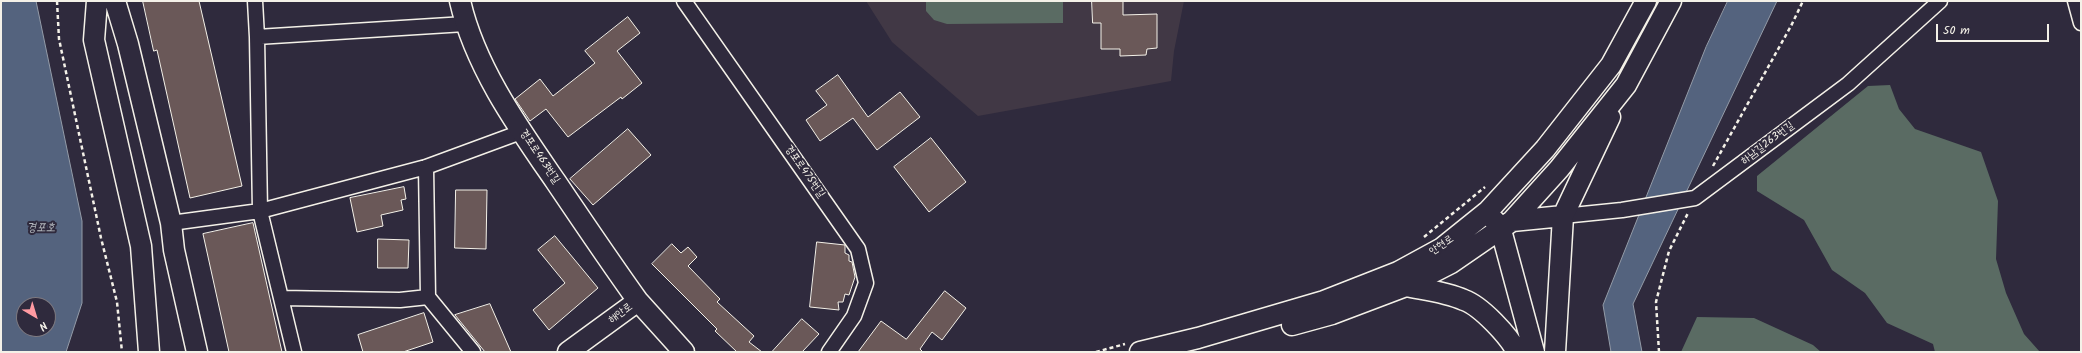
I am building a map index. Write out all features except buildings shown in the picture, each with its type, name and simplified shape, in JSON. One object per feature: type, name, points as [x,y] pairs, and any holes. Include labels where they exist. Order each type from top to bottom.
[{"type":"street","points":[[97,1],[94,40],[141,246],[149,352]]},
{"type":"street","points":[[115,1],[128,44],[171,222],[174,250],[197,352]]},
{"type":"street","points":[[255,1],[260,211],[294,352]]},
{"type":"street","name":"경포로463번길","points":[[460,1],[465,24],[491,79],[521,132],[638,302]]},
{"type":"street","name":"경포로475번길","points":[[684,1],[858,249],[866,283],[854,316],[829,352]]},
{"type":"street","name":"안현로","points":[[1136,347],[1198,338],[1324,302],[1398,272],[1442,248],[1488,211],[1545,149],[1611,65],[1646,1]]},
{"type":"street","name":"안현로","points":[[1193,352],[1332,314],[1406,286],[1451,262],[1507,225],[1559,169],[1628,80],[1671,1]]},
{"type":"street","name":"하남길263번길","points":[[1563,216],[1622,210],[1695,198],[1848,84],[1940,1]]},
{"type":"street","points":[[2075,1],[2081,23]]},
{"type":"street","points":[[257,37],[465,24]]},
{"type":"street","points":[[1555,352],[1563,216],[1628,80]]},
{"type":"street","points":[[171,222],[260,211],[426,166],[521,132]]},
{"type":"street","points":[[426,166],[428,297],[473,352]]},
{"type":"street","points":[[1488,211],[1507,225],[1534,352]]},
{"type":"street","points":[[1507,225],[1563,216]]},
{"type":"street","points":[[1406,286],[1435,291],[1466,300],[1494,322],[1517,352]]},
{"type":"street","points":[[281,298],[400,300],[428,297]]},
{"type":"street","name":"해안로","points":[[568,352],[638,302],[684,352]]},
{"type":"path","points":[[57,1],[58,39],[117,302],[122,352]]},
{"type":"path","points":[[1421,239],[1487,185]]},
{"type":"path","points":[[1096,352],[1136,347]]},
{"type":"shaded area","points":[[866,1],[1184,1],[1174,51],[1171,81],[978,116],[892,42]]},
{"type":"green space","points":[[926,1],[1063,1],[1063,23],[947,24],[934,20],[926,11]]},
{"type":"green space","points":[[1890,85],[1899,109],[1915,129],[1981,152],[1998,201],[1996,259],[2006,293],[2024,334],[2040,352],[1935,352],[1933,344],[1887,323],[1865,293],[1832,270],[1804,220],[1757,191],[1757,176],[1868,86]]},
{"type":"green space","points":[[1697,317],[1754,318],[1813,345],[1821,352],[1681,352]]},
{"type":"water","name":"경포호","points":[[1,1],[36,1],[82,221],[82,303],[66,352],[1,352]]},
{"type":"water","points":[[1728,1],[1777,1],[1633,304],[1642,352],[1611,352],[1603,305],[1706,47]]}]
